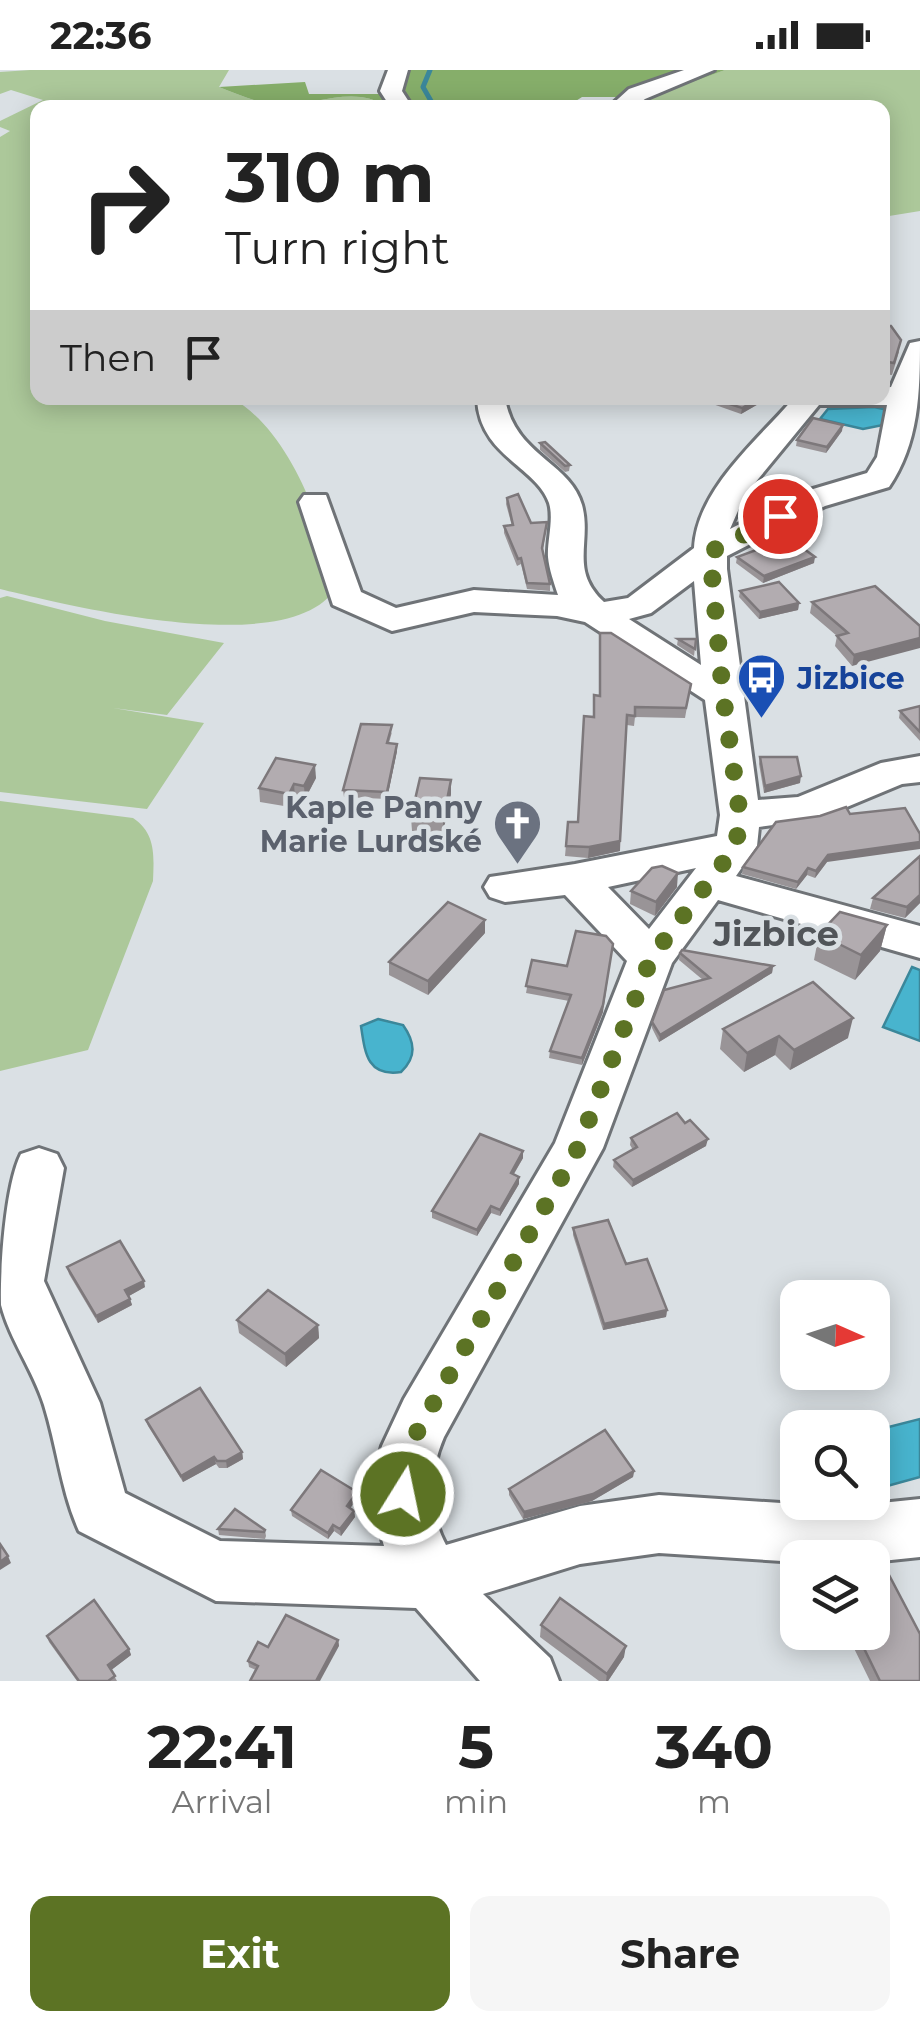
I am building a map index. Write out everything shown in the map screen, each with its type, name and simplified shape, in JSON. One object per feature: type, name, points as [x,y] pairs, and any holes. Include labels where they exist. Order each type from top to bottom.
[{"type":"street","points":[[397,100],[391,90],[398,70]]},
{"type":"street","points":[[629,100],[636,94],[704,70]]},
{"type":"street","points":[[316,502],[345,598],[392,620],[474,600],[557,605],[597,614],[639,606],[710,552],[814,498],[878,480],[893,458],[903,396],[920,348]]},
{"type":"street","points":[[890,397],[903,396]]},
{"type":"street","points":[[492,405],[493,417],[512,447],[555,487],[566,504],[564,558],[575,594],[597,614],[723,695]]},
{"type":"street","points":[[527,1681],[471,1626],[432,1579],[406,1518],[402,1479],[424,1418],[578,1148],[651,958],[728,848],[723,695],[710,552],[714,521],[722,505],[803,405]]},
{"type":"street","points":[[505,887],[575,879],[728,848],[894,772],[920,768]]},
{"type":"street","points":[[728,848],[920,942]]},
{"type":"street","points":[[575,879],[651,958]]},
{"type":"street","points":[[40,1168],[17,1281],[72,1403],[100,1511],[216,1572],[321,1572],[432,1579],[580,1535],[658,1524],[842,1536],[920,1528]]},
{"type":"green space","points":[[229,70],[219,87],[254,100],[43,100],[11,90],[0,94],[0,72]]},
{"type":"green space","points":[[409,70],[725,70],[650,97],[577,100],[253,100],[219,87],[305,82],[309,94],[406,94],[403,82]]},
{"type":"green space","points":[[725,70],[920,70],[920,211],[890,216],[890,100],[649,100]]},
{"type":"green space","points":[[348,97],[375,100],[324,100]]},
{"type":"green space","points":[[30,106],[30,405],[242,405],[253,413],[287,456],[323,535],[337,586],[313,609],[276,621],[230,625],[179,622],[126,616],[0,589],[0,137],[10,131],[0,127],[0,121]]},
{"type":"green space","points":[[7,596],[105,621],[224,643],[167,715],[113,708],[204,723],[147,809],[0,792],[0,598]]},
{"type":"green space","points":[[0,801],[133,818],[150,838],[154,863],[153,881],[88,1050],[0,1071]]},
{"type":"water","points":[[828,409],[888,410],[888,424],[863,429],[820,419]]},
{"type":"water","points":[[912,967],[920,970],[920,1041],[883,1027]]},
{"type":"water","points":[[378,1019],[403,1025],[410,1037],[412,1055],[401,1072],[381,1071],[366,1054],[361,1026]]},
{"type":"water","points":[[920,1419],[920,1477],[890,1485],[890,1427]]},
{"type":"building","points":[[890,326],[901,340],[894,363],[890,362]]},
{"type":"building","points":[[813,418],[843,425],[827,447],[797,440]]},
{"type":"building","points":[[545,442],[570,465],[565,466],[540,443]]},
{"type":"building","points":[[518,494],[531,523],[547,522],[542,548],[550,584],[527,583],[521,558],[518,559],[504,526],[513,525],[507,498]]},
{"type":"building","points":[[789,538],[815,557],[764,576],[737,557]]},
{"type":"building","points":[[779,582],[799,603],[760,612],[740,591]]},
{"type":"building","points":[[875,586],[920,626],[920,638],[854,655],[837,636],[848,633],[812,602]]},
{"type":"building","points":[[600,633],[611,633],[691,684],[686,708],[635,707],[635,716],[627,715],[620,841],[589,847],[566,846],[568,822],[578,822],[584,716],[594,717],[594,695],[600,696]]},
{"type":"building","points":[[678,639],[696,639],[695,649]]},
{"type":"building","points":[[920,706],[920,732],[900,711]]},
{"type":"building","points":[[361,724],[392,725],[387,743],[397,744],[387,792],[343,790]]},
{"type":"building","points":[[760,757],[797,757],[801,776],[765,786]]},
{"type":"building","points":[[276,758],[315,765],[304,786],[294,784],[289,794],[259,788]]},
{"type":"building","points":[[420,778],[451,780],[443,820],[411,817]]},
{"type":"building","points":[[846,807],[850,814],[905,808],[920,834],[920,842],[828,855],[816,871],[808,868],[798,882],[743,867],[776,822],[820,816]]},
{"type":"building","points":[[920,856],[920,895],[907,907],[873,898]]},
{"type":"building","points":[[662,866],[678,873],[656,902],[631,891],[652,868]]},
{"type":"building","points":[[448,902],[485,920],[428,981],[389,962]]},
{"type":"building","points":[[840,912],[887,925],[861,955],[819,934]]},
{"type":"building","points":[[576,931],[606,936],[613,944],[603,1005],[582,1058],[550,1051],[571,995],[526,986],[532,960],[567,966]]},
{"type":"building","points":[[682,950],[773,966],[660,1035],[652,1022],[664,990],[710,978],[680,953]]},
{"type":"building","points":[[813,982],[853,1018],[794,1050],[779,1036],[747,1053],[723,1029]]},
{"type":"building","points":[[677,1113],[708,1139],[633,1180],[614,1160],[637,1147],[631,1138]]},
{"type":"building","points":[[480,1134],[523,1151],[511,1173],[519,1177],[500,1210],[491,1206],[477,1230],[432,1211]]},
{"type":"building","points":[[608,1220],[626,1264],[647,1259],[667,1310],[604,1324],[573,1228]]},
{"type":"building","points":[[120,1241],[144,1281],[125,1290],[130,1299],[96,1316],[67,1267]]},
{"type":"building","points":[[268,1290],[318,1325],[285,1354],[237,1320]]},
{"type":"building","points":[[200,1388],[242,1452],[226,1461],[214,1457],[181,1476],[146,1420]]},
{"type":"building","points":[[605,1430],[634,1471],[593,1494],[524,1512],[509,1489]]},
{"type":"building","points":[[321,1470],[357,1492],[347,1506],[354,1511],[340,1529],[333,1525],[328,1533],[291,1510]]},
{"type":"building","points":[[235,1509],[265,1530],[264,1532],[218,1529]]},
{"type":"building","points":[[0,1544],[8,1556],[0,1562]]},
{"type":"building","points":[[890,1577],[920,1634],[920,1681],[880,1681],[865,1650],[890,1650]]},
{"type":"building","points":[[560,1598],[626,1646],[607,1674],[541,1625]]},
{"type":"building","points":[[94,1600],[129,1649],[108,1665],[115,1676],[108,1681],[79,1681],[47,1636]]},
{"type":"building","points":[[286,1615],[338,1640],[316,1681],[250,1681],[258,1666],[248,1661],[258,1642],[268,1647]]},
{"type":"waterway","points":[[430,70],[423,87],[430,100]]},
{"type":"place","name":"Jizbice","points":[[762,720]]},
{"type":"place","name":"Kaple Panny Marie Lurdské","points":[[517,866]]},
{"type":"district","name":"Jizbice","points":[[776,933]]},
{"type":"route","points":[[403,1494],[402,1479],[410,1448],[424,1418],[578,1148],[651,958],[736,846],[740,815],[723,695],[710,552],[780,516]]}]
